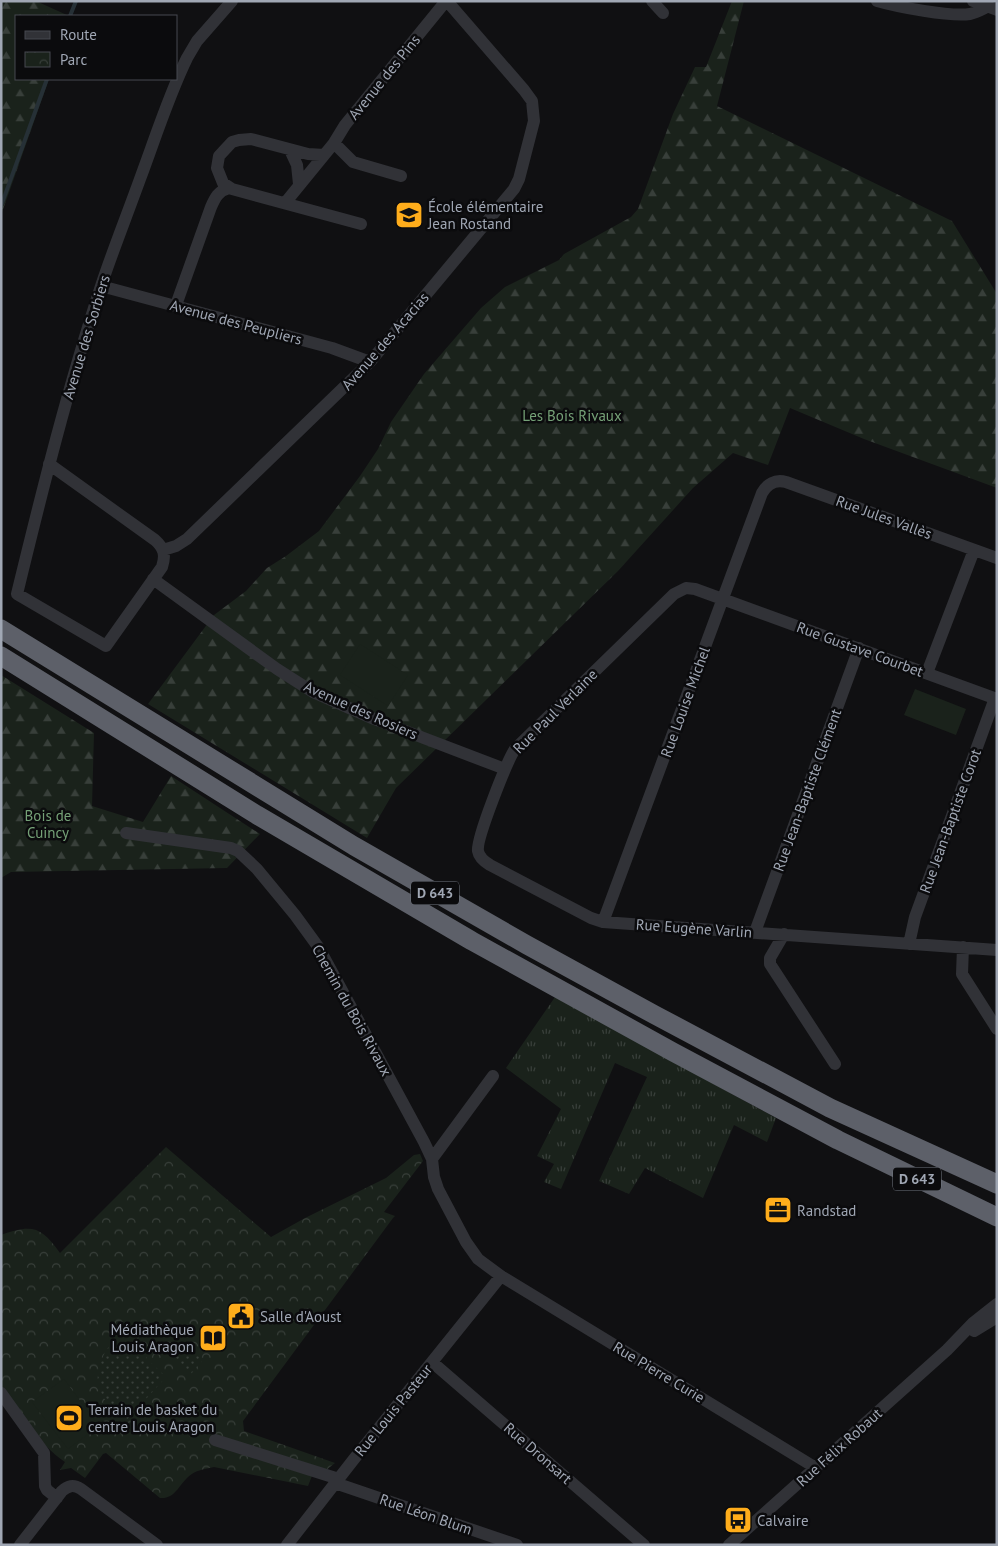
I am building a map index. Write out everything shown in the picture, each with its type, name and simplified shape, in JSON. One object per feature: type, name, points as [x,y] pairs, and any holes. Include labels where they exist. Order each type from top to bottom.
[{"type":"highway","name":"D 643","points":[[1,629],[347,842],[655,1016],[839,1112],[997,1184]]},
{"type":"highway","name":"D 643","points":[[1,656],[289,834],[472,941],[673,1052],[838,1140],[997,1218]]},
{"type":"street","name":"Avenue des Sorbiers","points":[[178,79],[197,42],[232,1]]},
{"type":"street","name":"Avenue des Pins","points":[[299,184],[334,143],[345,125],[446,1]]},
{"type":"street","name":"Avenue des Acacias","points":[[163,550],[176,546],[187,539],[370,362],[514,189],[519,179],[532,132],[534,107],[529,96],[446,1]]},
{"type":"street","points":[[652,1],[663,13]]},
{"type":"street","points":[[877,1],[894,6],[963,15],[992,8]]},
{"type":"street","points":[[972,1],[992,8]]},
{"type":"street","name":"Avenue des Sorbiers","points":[[153,579],[106,646],[17,594],[49,464],[101,286],[178,80]]},
{"type":"street","points":[[324,155],[308,154],[251,139],[239,140],[232,142],[223,150],[217,161],[217,168],[220,179],[229,188],[361,224]]},
{"type":"street","points":[[334,143],[348,158],[359,165],[401,176]]},
{"type":"street","points":[[285,203],[299,184],[297,165],[290,150]]},
{"type":"street","points":[[176,305],[211,207],[218,193],[229,188]]},
{"type":"street","name":"Avenue des Peupliers","points":[[101,286],[332,348],[370,362]]},
{"type":"street","points":[[49,464],[155,540],[163,550],[164,561],[153,579]]},
{"type":"street","name":"Rue Jules Vallès","points":[[770,484],[777,481],[786,482],[997,558]]},
{"type":"street","name":"Rue Louise Michel","points":[[603,922],[762,493],[770,484]]},
{"type":"street","points":[[926,673],[974,550]]},
{"type":"street","name":"Avenue des Rosiers","points":[[153,579],[277,669],[313,692],[374,719],[505,769]]},
{"type":"street","name":"Rue Paul Verlaine","points":[[603,922],[591,918],[490,865],[479,854],[478,845],[480,838],[505,769],[515,749],[674,594],[682,589],[691,588],[723,600]]},
{"type":"street","name":"Rue Gustave Courbet","points":[[723,600],[996,698]]},
{"type":"street","name":"Rue Jean-Baptiste Clément","points":[[755,932],[859,648]]},
{"type":"street","name":"Rue Jean-Baptiste Corot","points":[[908,944],[915,917],[996,698]]},
{"type":"street","name":"Chemin du Bois Rivaux","points":[[126,833],[231,848],[257,869],[319,948],[432,1159],[434,1177],[438,1189],[466,1242],[478,1259],[501,1276]]},
{"type":"street","name":"Rue Eugène Varlin","points":[[603,922],[997,950]]},
{"type":"street","points":[[784,934],[770,958],[770,964],[836,1064]]},
{"type":"street","points":[[962,947],[962,974],[997,1029]]},
{"type":"street","points":[[432,1159],[494,1076]]},
{"type":"street","name":"Rue Louis Pasteur","points":[[288,1545],[501,1276]]},
{"type":"street","name":"Rue Pierre Curie","points":[[501,1276],[816,1468]]},
{"type":"street","name":"Rue Félix Robaut","points":[[729,1545],[947,1350],[973,1323],[997,1304]]},
{"type":"street","name":"Rue Félix Robaut","points":[[947,1350],[997,1317]]},
{"type":"street","name":"Rue Dronsart","points":[[432,1362],[644,1545]]},
{"type":"street","points":[[1,1393],[44,1453],[45,1486],[57,1498]]},
{"type":"street","name":"Rue Léon Blum","points":[[215,1440],[517,1545]]},
{"type":"street","points":[[20,1545],[65,1488],[73,1486],[81,1489],[157,1545]]},
{"type":"green space","points":[[1,1],[36,1],[67,15],[15,15],[15,80],[49,80],[1,215]]},
{"type":"green space","name":"Les Bois Rivaux","points":[[732,1],[744,1],[717,106],[952,221],[997,294],[997,488],[864,439],[790,408],[768,465],[733,453],[693,488],[618,571],[396,788],[367,838],[148,704],[214,615],[246,591],[267,568],[319,531],[360,476],[378,449],[391,422],[424,374],[481,308],[505,287],[559,260],[564,254],[631,217],[638,209],[673,114],[695,67],[706,67]]},
{"type":"green space","points":[[360,644],[408,675],[388,706],[340,675]]},
{"type":"green space","name":"Bois de Cuincy","points":[[1,675],[94,733],[92,806],[143,822],[171,776],[260,834],[227,868],[11,872],[1,878]]},
{"type":"green space","points":[[915,689],[966,709],[956,735],[904,715]]},
{"type":"green space","points":[[555,997],[776,1118],[767,1142],[734,1125],[703,1198],[645,1168],[629,1194],[599,1181],[647,1077],[615,1063],[561,1189],[544,1182],[554,1164],[537,1156],[561,1109],[506,1068]]},
{"type":"green space","points":[[166,1147],[271,1237],[386,1178],[414,1155],[420,1154],[423,1161],[384,1212],[395,1216],[243,1421],[244,1431],[335,1463],[325,1471],[315,1468],[308,1486],[214,1467],[194,1473],[173,1494],[160,1498],[106,1453],[103,1454],[85,1478],[71,1468],[60,1470],[65,1462],[55,1455],[29,1427],[1,1386],[1,1235],[21,1229],[35,1230],[47,1237],[60,1253]]},
{"type":"green space","points":[[140,1337],[147,1359],[166,1377],[125,1422],[102,1395],[99,1388],[98,1371],[104,1355],[111,1345],[121,1340]]},
{"type":"green space","points":[[182,1343],[203,1360],[191,1374],[171,1355]]},
{"type":"green space","name":"Terrain de basket du centre Louis Aragon","points":[[64,1379],[99,1426],[68,1449],[32,1402]]},
{"type":"waterway","points":[[70,15],[76,1]]},
{"type":"waterway","points":[[1,206],[47,80]]},
{"type":"place","name":"École élémentaire Jean Rostand","points":[[409,215]]},
{"type":"place","name":"Randstad","points":[[778,1210]]},
{"type":"place","name":"Salle d'Aoust","points":[[241,1316]]},
{"type":"place","name":"Médiathèque Louis Aragon","points":[[213,1338]]},
{"type":"place","name":"Terrain de basket du centre Louis Aragon","points":[[69,1418]]},
{"type":"place","name":"Calvaire","points":[[738,1520]]}]
